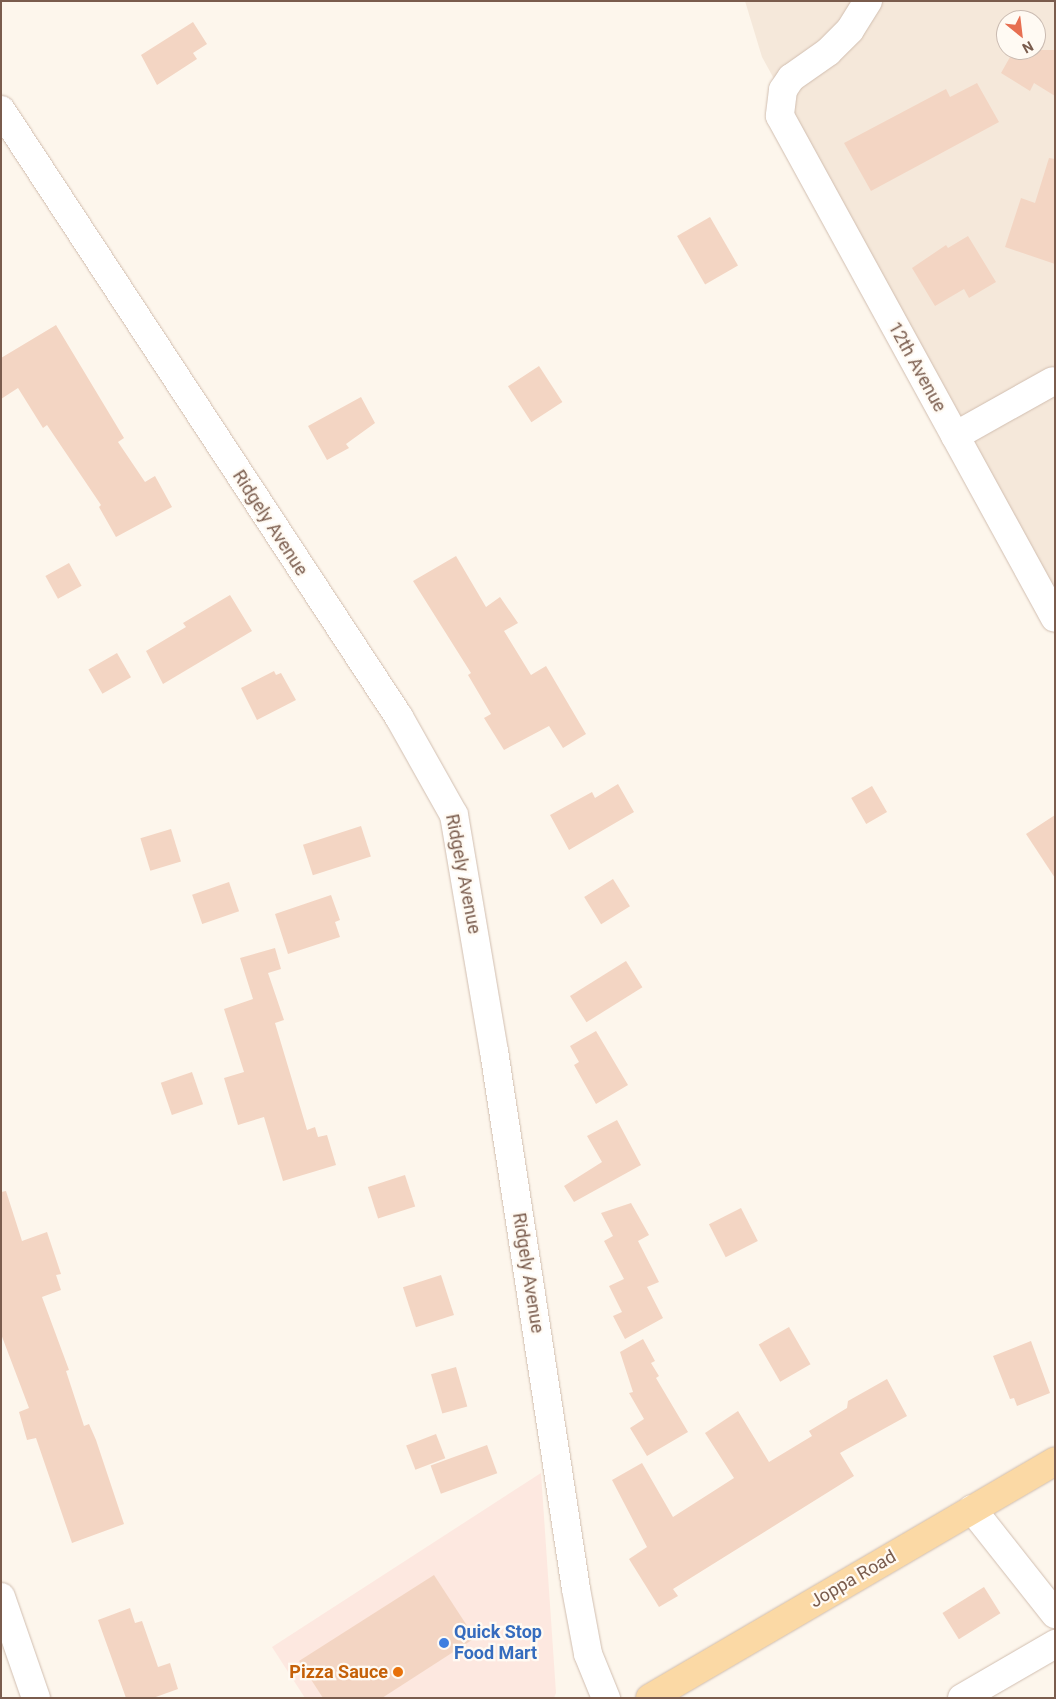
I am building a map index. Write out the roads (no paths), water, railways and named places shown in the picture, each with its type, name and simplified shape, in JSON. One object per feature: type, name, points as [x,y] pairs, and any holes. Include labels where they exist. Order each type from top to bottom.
[{"type":"main road","name":"Joppa Road","points":[[650,1698],[1055,1461]]},
{"type":"street","name":"12th Avenue","points":[[868,1],[850,30],[828,52],[792,78],[783,90],[780,116],[1055,618]]},
{"type":"street","name":"Ridgely Avenue","points":[[1,110],[399,717],[454,815],[494,1051],[576,1589],[588,1654],[606,1698]]},
{"type":"street","points":[[955,436],[1053,381]]},
{"type":"street","points":[[972,1509],[1055,1614]]},
{"type":"street","points":[[1,1597],[36,1698]]},
{"type":"street","points":[[962,1698],[1055,1644]]},
{"type":"place","name":"Quick Stop Food Mart","points":[[444,1643]]},
{"type":"place","name":"Pizza Sauce","points":[[398,1672]]}]
